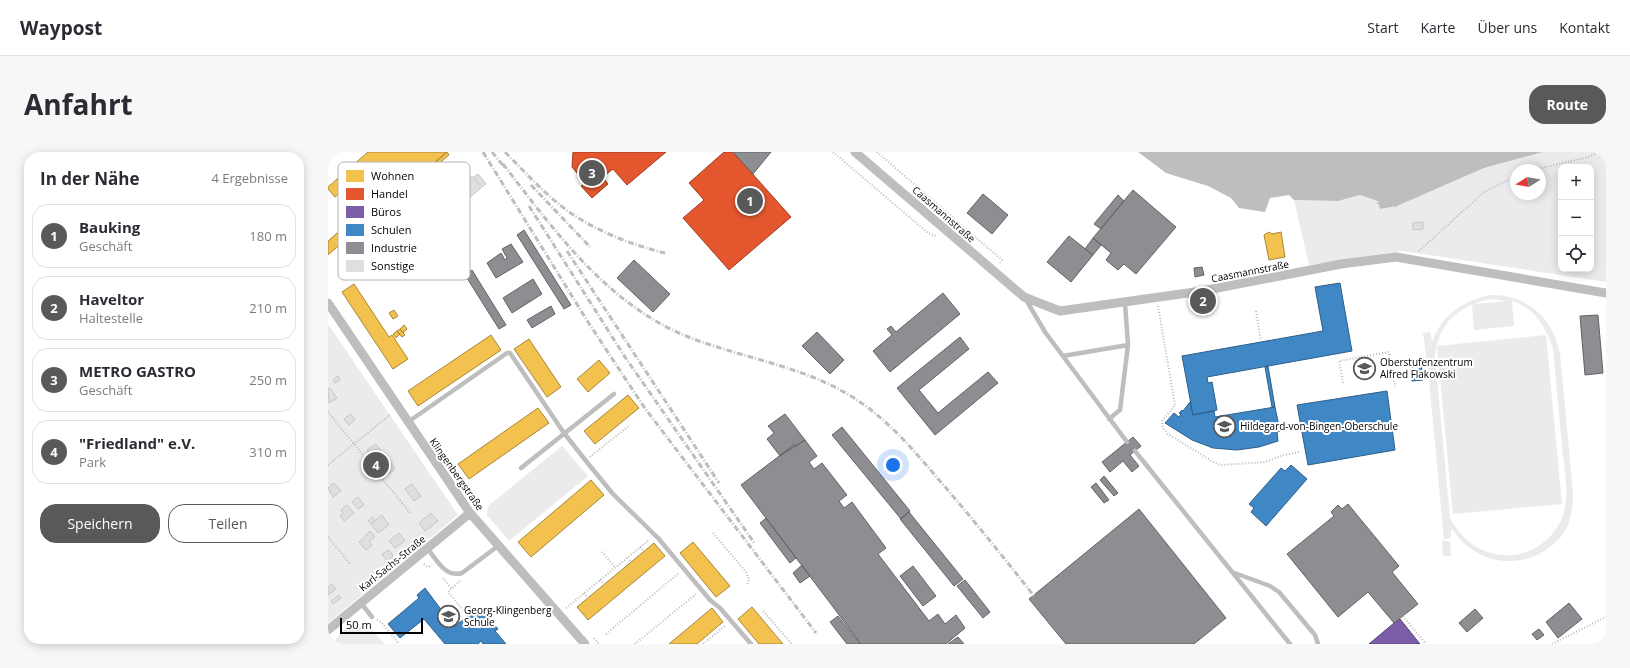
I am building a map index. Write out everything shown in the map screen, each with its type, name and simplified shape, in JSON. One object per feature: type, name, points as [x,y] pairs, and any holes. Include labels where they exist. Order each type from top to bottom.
[{"type":"street","name":"Caasmannstraße","points":[[855,152],[1024,297],[1060,311],[1125,303],[1244,284],[1342,264],[1396,257],[1606,293]]},
{"type":"street","name":"Klingenbergstraße","points":[[328,303],[470,514],[585,644]]},
{"type":"street","name":"Karl-Sachs-Straße","points":[[328,630],[470,514]]},
{"type":"lane","points":[[1024,297],[1044,332],[1127,442]]},
{"type":"lane","points":[[1109,419],[1120,410],[1128,345],[1125,303]]},
{"type":"lane","points":[[1063,356],[1128,345]]},
{"type":"lane","points":[[408,422],[508,352],[564,433],[613,494],[655,535],[701,590],[751,644]]},
{"type":"lane","points":[[521,468],[614,394]]},
{"type":"lane","points":[[1135,451],[1290,644]]},
{"type":"lane","points":[[428,548],[447,572],[454,575],[462,573],[498,546]]},
{"type":"lane","points":[[1232,572],[1270,586],[1279,592],[1315,635],[1318,644]]},
{"type":"lane","points":[[361,603],[372,617]]},
{"type":"path","points":[[833,152],[928,233],[942,238]]},
{"type":"path","points":[[877,152],[1002,260],[994,271]]},
{"type":"path","points":[[1546,167],[1589,158],[1599,152]]},
{"type":"path","points":[[1426,243],[1484,192],[1510,179]]},
{"type":"path","points":[[1396,207],[1393,192],[1415,187]]},
{"type":"path","points":[[1375,188],[1378,204]]},
{"type":"path","points":[[1158,305],[1175,405],[1162,421],[1163,428],[1185,445],[1221,465],[1265,462],[1284,455],[1299,452]]},
{"type":"path","points":[[1256,311],[1261,342]]},
{"type":"path","points":[[1343,383],[1339,361],[1389,352],[1395,387]]},
{"type":"path","points":[[328,412],[411,514]]},
{"type":"path","points":[[328,465],[388,415]]},
{"type":"path","points":[[586,461],[630,425]]},
{"type":"path","points":[[713,533],[746,572],[749,579],[747,586]]},
{"type":"path","points":[[566,608],[655,535]]},
{"type":"path","points":[[328,537],[351,565]]},
{"type":"path","points":[[640,547],[644,551]]},
{"type":"path","points":[[602,552],[615,568]]},
{"type":"path","points":[[627,558],[631,562]]},
{"type":"path","points":[[606,634],[684,569]]},
{"type":"path","points":[[464,578],[448,592],[468,616]]},
{"type":"path","points":[[600,580],[604,584]]},
{"type":"path","points":[[636,644],[701,590]]},
{"type":"path","points":[[584,593],[588,598]]},
{"type":"path","points":[[562,602],[571,613]]},
{"type":"path","points":[[764,610],[792,644]]},
{"type":"path","points":[[1403,616],[1426,644]]},
{"type":"path","points":[[372,617],[381,622],[399,644]]},
{"type":"path","points":[[1552,644],[1606,617]]},
{"type":"path","points":[[703,644],[731,621]]},
{"type":"path","points":[[711,632],[714,635]]},
{"type":"path","points":[[590,634],[599,644]]},
{"type":"shaded area","points":[[1138,152],[1543,152],[1484,168],[1397,206],[1380,209],[1378,201],[1360,195],[1338,201],[1294,200],[1289,195],[1270,198],[1265,212],[1239,208],[1231,198],[1208,186],[1166,173]]},
{"type":"shaded area","points":[[1543,152],[1606,152],[1606,282],[1403,251],[1309,265],[1294,200],[1338,201],[1360,195],[1378,201],[1380,209],[1397,206],[1484,168]]},
{"type":"shaded area","points":[[1489,295],[1503,296],[1526,303],[1536,310],[1551,329],[1560,353],[1573,493],[1570,519],[1565,531],[1557,541],[1545,551],[1517,561],[1502,561],[1475,551],[1463,542],[1453,530],[1451,530],[1451,538],[1444,539],[1428,369],[1423,333],[1430,332],[1432,341],[1442,323],[1448,316],[1462,305]],"holes":[[[1491,299],[1507,301],[1474,304]],[[1512,301],[1527,308],[1533,314],[1543,327],[1553,349],[1566,481],[1565,507],[1559,524],[1547,539],[1532,550],[1513,555],[1495,554],[1472,544],[1460,533],[1450,518],[1435,357],[1437,345],[1446,325],[1460,311],[1472,305],[1474,330],[1514,326]]]},
{"type":"shaded area","points":[[328,324],[458,515],[328,623]]},
{"type":"shaded area","points":[[1546,335],[1562,504],[1453,514],[1437,346]]},
{"type":"shaded area","points":[[562,446],[588,476],[509,541],[487,515],[488,506]]},
{"type":"shaded area","points":[[1442,541],[1450,541],[1451,556],[1443,556]]},
{"type":"shaded area","points":[[355,626],[370,628],[385,644],[333,644],[342,631]]},
{"type":"building: Wohnen","points":[[368,152],[447,152],[436,162],[357,162]]},
{"type":"building: Wohnen","points":[[447,152],[449,155],[441,162],[435,162]]},
{"type":"building: Wohnen","points":[[338,178],[338,194],[335,197],[328,187]]},
{"type":"building: Wohnen","points":[[338,232],[338,246],[328,255],[328,241]]},
{"type":"building: Wohnen","points":[[1269,232],[1272,234],[1281,232],[1285,257],[1269,260],[1264,235]]},
{"type":"building: Wohnen","points":[[354,284],[389,337],[392,335],[408,359],[393,369],[342,292]]},
{"type":"building: Wohnen","points":[[394,310],[398,316],[393,319],[389,313]]},
{"type":"building: Wohnen","points":[[404,325],[407,329],[403,333],[400,329]]},
{"type":"building: Wohnen","points":[[400,329],[405,335],[402,337],[397,331]]},
{"type":"building: Wohnen","points":[[397,331],[400,334],[396,338],[393,334]]},
{"type":"building: Wohnen","points":[[491,335],[501,350],[418,406],[408,391]]},
{"type":"building: Wohnen","points":[[529,339],[561,387],[547,397],[514,349]]},
{"type":"building: Wohnen","points":[[599,360],[610,373],[588,392],[577,379]]},
{"type":"building: Wohnen","points":[[628,395],[639,408],[595,444],[584,431]]},
{"type":"building: Wohnen","points":[[538,408],[549,423],[469,479],[458,464]]},
{"type":"building: Wohnen","points":[[591,480],[604,495],[531,557],[518,542]]},
{"type":"building: Wohnen","points":[[693,542],[730,586],[716,597],[680,553]]},
{"type":"building: Wohnen","points":[[654,543],[665,556],[588,620],[577,607]]},
{"type":"building: Wohnen","points":[[752,607],[783,644],[759,644],[738,619]]},
{"type":"building: Wohnen","points":[[712,608],[723,622],[697,644],[669,644]]},
{"type":"building: Handel","points":[[573,152],[666,152],[627,185],[613,169],[603,177],[608,184],[592,198],[581,186],[585,183],[572,167]]},
{"type":"building: Handel","points":[[724,152],[733,152],[791,217],[729,270],[683,218],[704,200],[689,183]]},
{"type":"building: Büros","points":[[1400,619],[1420,644],[1369,644],[1394,623]]},
{"type":"building: Schulen","points":[[1340,283],[1352,351],[1207,377],[1208,383],[1212,382],[1217,410],[1193,415],[1182,356],[1323,331],[1315,287]]},
{"type":"building: Schulen","points":[[1421,363],[1423,380],[1412,381],[1411,364]]},
{"type":"building: Schulen","points":[[1268,366],[1275,407],[1272,407],[1265,367]]},
{"type":"building: Schulen","name":"Hildegard-von-Bingen-Oberschule","points":[[1387,391],[1395,450],[1308,465],[1297,405]]},
{"type":"building: Schulen","name":"Hildegard-von-Bingen-Oberschule","points":[[1190,402],[1193,415],[1214,411],[1215,417],[1275,407],[1280,431],[1277,432],[1278,441],[1259,447],[1237,450],[1213,448],[1192,440],[1165,423],[1174,413],[1179,417],[1181,414],[1179,413],[1182,410],[1183,411]]},
{"type":"building: Schulen","points":[[1291,465],[1307,479],[1266,526],[1251,512],[1254,508],[1249,504],[1281,468],[1285,471]]},
{"type":"building: Schulen","points":[[425,588],[454,627],[479,607],[498,629],[495,631],[506,644],[483,644],[481,641],[478,644],[445,644],[424,619],[400,638],[388,624],[419,598],[417,595]]},
{"type":"building: Industrie","points":[[733,152],[771,152],[753,174]]},
{"type":"building: Industrie","points":[[1133,190],[1176,227],[1136,274],[1124,264],[1118,270],[1106,260],[1111,253],[1093,238]]},
{"type":"building: Industrie","points":[[983,194],[1008,215],[992,234],[967,213]]},
{"type":"building: Industrie","points":[[1118,195],[1124,201],[1101,229],[1094,224]]},
{"type":"building: Industrie","points":[[524,230],[571,305],[564,309],[517,235]]},
{"type":"building: Industrie","points":[[1069,236],[1093,255],[1071,282],[1047,262]]},
{"type":"building: Industrie","points":[[1093,238],[1101,245],[1093,255],[1085,249]]},
{"type":"building: Industrie","points":[[511,244],[523,262],[496,278],[487,263],[501,253],[505,260],[507,258],[502,249]]},
{"type":"building: Industrie","points":[[634,260],[670,294],[653,312],[617,278]]},
{"type":"building: Industrie","points":[[1202,267],[1204,275],[1195,277],[1194,268]]},
{"type":"building: Industrie","points":[[472,270],[506,325],[499,329],[468,280],[470,280],[470,271]]},
{"type":"building: Industrie","points":[[533,279],[542,294],[512,313],[503,298]]},
{"type":"building: Industrie","points":[[943,293],[960,314],[890,372],[873,351],[892,335],[887,329],[891,326],[896,332]]},
{"type":"building: Industrie","points":[[551,306],[555,314],[532,328],[527,320]]},
{"type":"building: Industrie","points":[[1598,315],[1603,373],[1585,375],[1580,316]]},
{"type":"building: Industrie","points":[[817,332],[844,360],[830,374],[802,346]]},
{"type":"building: Industrie","points":[[960,337],[969,349],[919,390],[938,413],[988,372],[998,383],[935,435],[897,388]]},
{"type":"building: Industrie","points":[[785,414],[805,440],[780,456],[767,439],[774,433],[768,426]]},
{"type":"building: Industrie","points":[[842,427],[910,511],[901,519],[832,435]]},
{"type":"building: Industrie","points":[[1133,437],[1141,446],[1130,455],[1139,466],[1132,472],[1123,461],[1110,472],[1102,462]]},
{"type":"building: Industrie","points":[[805,440],[817,456],[809,462],[814,469],[822,463],[847,495],[839,501],[844,508],[852,502],[886,548],[878,554],[929,621],[938,614],[945,624],[956,615],[965,628],[946,644],[861,644],[741,485],[795,444],[796,446]]},
{"type":"building: Industrie","points":[[1104,476],[1118,493],[1114,496],[1100,480]]},
{"type":"building: Industrie","points":[[1096,483],[1109,500],[1104,503],[1091,487]]},
{"type":"building: Industrie","points":[[1348,504],[1399,566],[1392,572],[1418,604],[1394,623],[1368,592],[1338,617],[1287,554],[1334,516],[1331,512],[1338,505],[1342,509]]},
{"type":"building: Industrie","points":[[1139,509],[1226,618],[1194,644],[1066,644],[1029,599]]},
{"type":"building: Industrie","points":[[909,512],[963,579],[954,586],[900,519]]},
{"type":"building: Industrie","points":[[766,518],[796,558],[790,563],[760,523]]},
{"type":"building: Industrie","points":[[802,565],[810,576],[800,583],[793,573]]},
{"type":"building: Industrie","points":[[913,566],[936,596],[923,606],[900,576]]},
{"type":"building: Industrie","points":[[965,580],[990,612],[983,618],[957,586]]},
{"type":"building: Industrie","points":[[1569,603],[1582,619],[1558,638],[1546,622]]},
{"type":"building: Industrie","points":[[1475,609],[1483,618],[1467,632],[1459,623]]},
{"type":"building: Industrie","points":[[838,616],[860,644],[847,644],[830,622]]},
{"type":"building: Industrie","points":[[1539,629],[1544,635],[1537,640],[1532,634]]},
{"type":"building: Industrie","points":[[958,637],[964,644],[948,644]]},
{"type":"building: Sonstige","points":[[478,174],[486,184],[482,187],[474,177]]},
{"type":"building: Sonstige","points":[[472,176],[481,188],[470,197],[470,178]]},
{"type":"building: Sonstige","points":[[1423,222],[1423,229],[1413,230],[1413,223]]},
{"type":"building: Sonstige","points":[[338,376],[340,380],[335,383],[333,380]]},
{"type":"building: Sonstige","points":[[330,388],[337,398],[329,403],[328,389]]},
{"type":"building: Sonstige","points":[[351,414],[355,420],[349,425],[344,419]]},
{"type":"building: Sonstige","points":[[376,444],[381,451],[373,458],[367,450]]},
{"type":"building: Sonstige","points":[[381,451],[386,458],[383,460],[378,453]]},
{"type":"building: Sonstige","points":[[388,459],[395,469],[387,475],[380,465]]},
{"type":"building: Sonstige","points":[[334,483],[341,491],[333,497],[328,488]]},
{"type":"building: Sonstige","points":[[412,484],[421,496],[414,501],[405,489]]},
{"type":"building: Sonstige","points":[[358,497],[364,505],[358,509],[352,502]]},
{"type":"building: Sonstige","points":[[347,505],[354,513],[344,521],[340,516],[343,513],[341,510]]},
{"type":"building: Sonstige","points":[[431,513],[438,521],[425,531],[419,523]]},
{"type":"building: Sonstige","points":[[382,515],[389,525],[378,533],[371,524]]},
{"type":"building: Sonstige","points":[[373,517],[375,521],[371,524],[368,521]]},
{"type":"building: Sonstige","points":[[370,531],[375,537],[369,541],[372,545],[366,550],[359,542]]},
{"type":"building: Sonstige","points":[[399,533],[405,541],[395,548],[389,541]]},
{"type":"building: Sonstige","points":[[389,550],[393,556],[387,561],[382,554]]},
{"type":"building: Sonstige","points":[[332,584],[336,589],[328,595],[328,587]]},
{"type":"building: Sonstige","points":[[339,595],[341,598],[333,604],[331,601]]},
{"type":"railway","points":[[483,152],[588,322],[644,407],[816,633]]},
{"type":"railway","points":[[492,152],[506,169]]},
{"type":"railway","points":[[505,152],[560,205],[583,221],[610,235],[665,253]]},
{"type":"railway","points":[[503,164],[562,239],[584,262],[606,284],[657,322],[686,336],[708,344],[797,371],[819,380],[860,402],[880,417],[925,463],[972,518],[1034,596]]},
{"type":"railway","points":[[531,185],[590,247]]},
{"type":"railway","points":[[529,206],[625,357],[755,544]]},
{"type":"railway","points":[[567,251],[719,483]]},
{"type":"place","name":"METRO GASTRO","points":[[592,173]]},
{"type":"place","name":"Bauking","points":[[750,201]]},
{"type":"place","name":"Haveltor","points":[[1203,301]]},
{"type":"place","name":"Oberstufenzentrum Alfred Flakowski","points":[[1365,368]]},
{"type":"place","name":"Hildegard-von-Bingen-Oberschule","points":[[1224,426]]},
{"type":"place","name":"\"Friedland\" e.V.","points":[[376,465]]},
{"type":"place","name":"Georg-Klingenberg Schule","points":[[449,616]]}]
